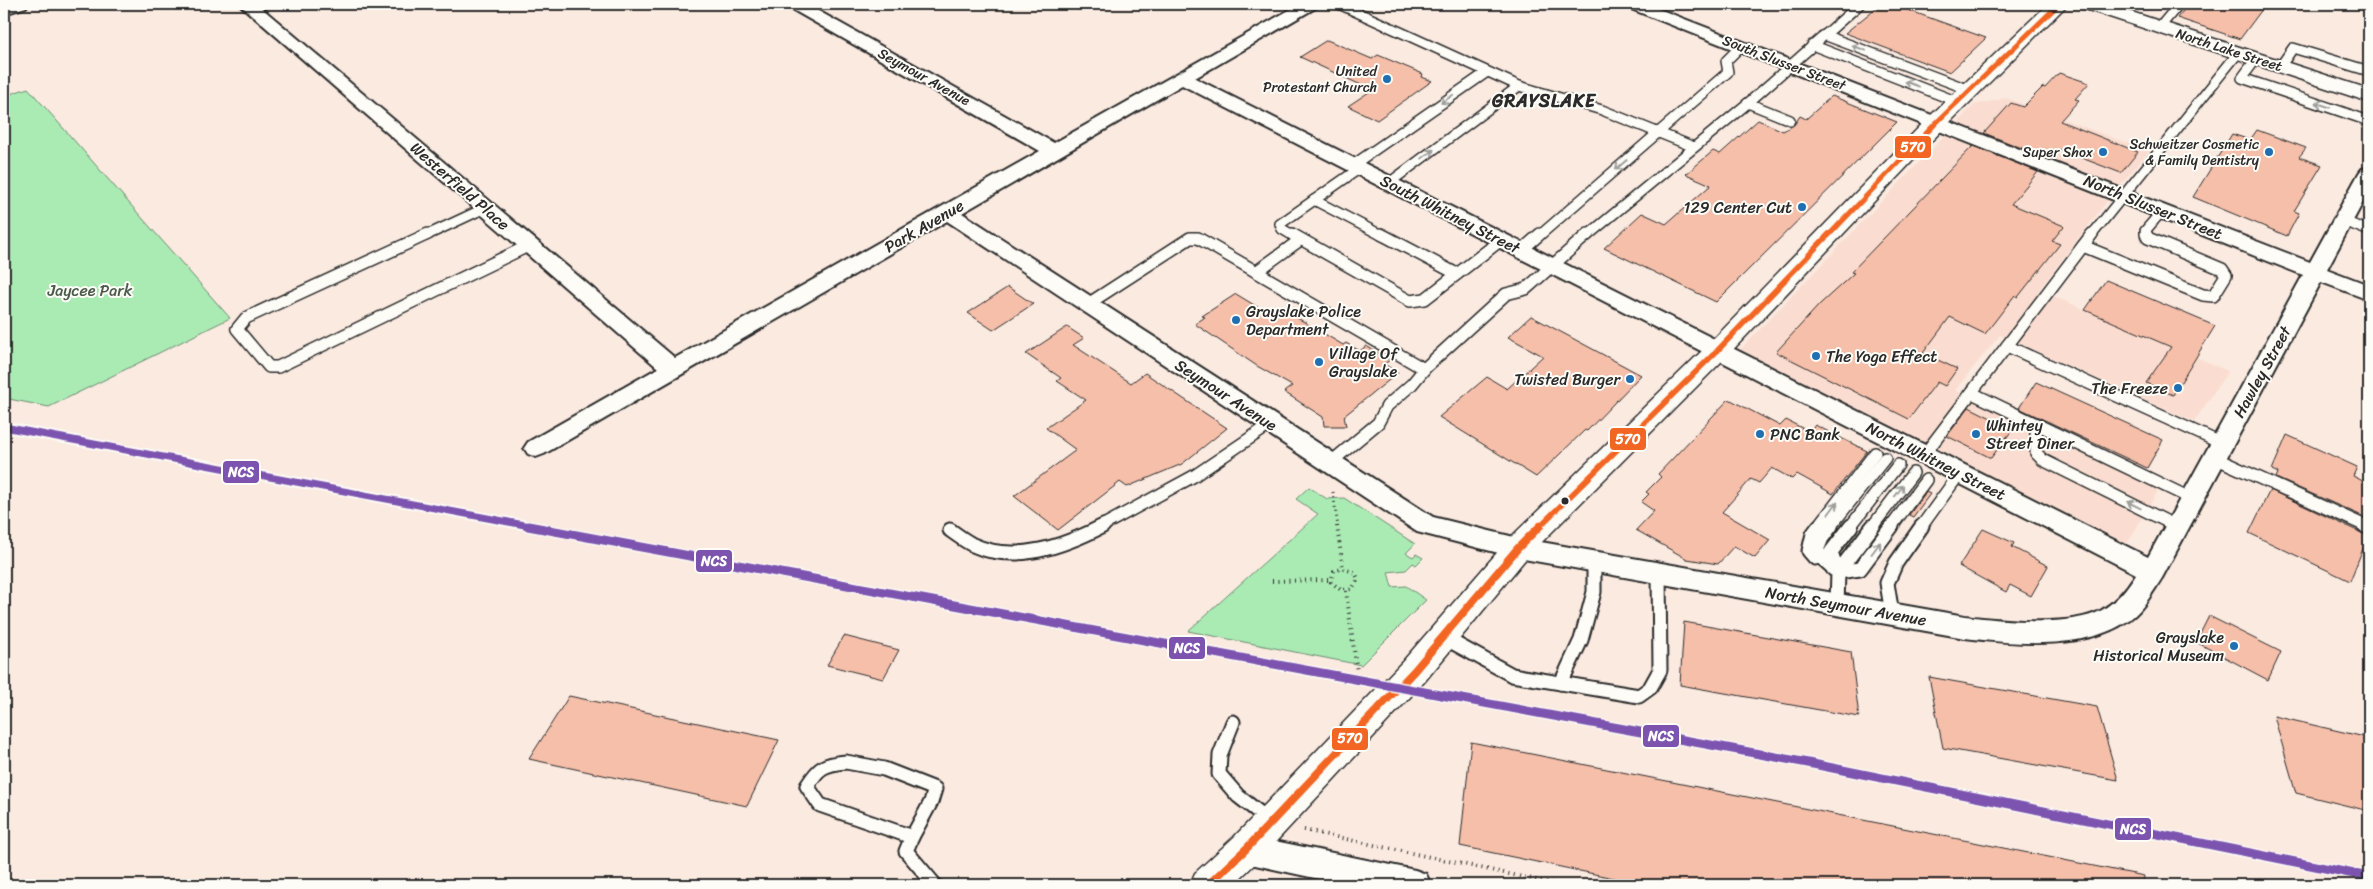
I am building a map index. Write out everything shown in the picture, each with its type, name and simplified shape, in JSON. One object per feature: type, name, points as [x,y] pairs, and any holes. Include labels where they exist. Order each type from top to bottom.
[{"type":"street","points":[[4,9],[20,4]]},
{"type":"street","name":"Westerfield Place","points":[[247,4],[674,369]]},
{"type":"street","name":"Seymour Avenue","points":[[794,4],[1054,151]]},
{"type":"street","name":"Park Avenue","points":[[536,448],[1312,4]]},
{"type":"street","name":"South Slusser Street","points":[[1632,4],[1937,122]]},
{"type":"street","points":[[1208,885],[1246,849],[1410,676],[1518,548],[1718,350],[1937,122],[2059,4]]},
{"type":"street","name":"North Lake Street","points":[[2089,4],[2121,8],[2160,27],[2369,96]]},
{"type":"street","name":"South Whitney Street","points":[[1182,78],[1718,350]]},
{"type":"street","name":"North Slusser Street","points":[[1937,122],[2369,293]]},
{"type":"street","name":"Hawley Street","points":[[2153,571],[2317,272],[2369,173]]},
{"type":"street","name":"Seymour Avenue","points":[[947,212],[1426,525],[1518,548]]},
{"type":"street","name":"North Whitney Street","points":[[1718,350],[1918,464],[1960,473],[2153,571]]},
{"type":"street","name":"North Seymour Avenue","points":[[1518,548],[2004,632],[2043,632],[2075,628],[2102,621],[2125,609],[2153,571]]},
{"type":"street","points":[[1246,849],[1414,885]]},
{"type":"lane","points":[[1339,4],[1519,86],[1602,110],[1694,147]]},
{"type":"lane","points":[[1330,463],[1378,423],[1387,406],[1412,384],[1424,369],[1506,294],[1526,289],[1551,265],[1748,103],[1789,64],[1860,4]]},
{"type":"lane","points":[[2160,27],[2179,4]]},
{"type":"lane","points":[[1824,35],[1964,96]]},
{"type":"lane","points":[[1812,45],[1964,96]]},
{"type":"lane","points":[[1522,250],[1728,72],[1726,61],[1741,46]]},
{"type":"lane","points":[[2280,67],[2294,48],[2369,71]]},
{"type":"lane","points":[[2247,56],[2242,78],[2369,120]]},
{"type":"lane","points":[[1838,572],[2122,195],[2247,56]]},
{"type":"lane","points":[[1487,72],[1280,224],[1282,229],[1300,240],[1410,301],[1425,299],[1501,240]]},
{"type":"lane","points":[[1389,183],[1519,86]]},
{"type":"lane","points":[[1748,103],[1790,120]]},
{"type":"lane","points":[[1314,200],[1457,274]]},
{"type":"lane","points":[[486,208],[246,318],[238,325],[237,329],[269,367],[278,367],[530,245]]},
{"type":"lane","points":[[2083,246],[2203,296],[2213,296],[2226,275],[2222,269],[2148,238],[2145,231],[2162,211]]},
{"type":"lane","points":[[2344,221],[2369,231]]},
{"type":"lane","points":[[1088,304],[1190,238],[1198,238],[1424,369]]},
{"type":"lane","points":[[1256,272],[1300,240]]},
{"type":"lane","points":[[2007,346],[2369,528]]},
{"type":"lane","points":[[1972,393],[2192,499]]},
{"type":"lane","points":[[950,530],[974,546],[999,551],[1034,551],[1052,547],[1084,536],[1160,498],[1237,449],[1271,424]]},
{"type":"lane","points":[[2036,424],[2036,453],[2043,460],[2178,527]]},
{"type":"lane","points":[[1880,456],[1813,534],[1809,551],[1819,562],[1838,572],[1860,569],[1926,480]]},
{"type":"lane","points":[[1838,604],[1838,572],[1831,552],[1898,465]]},
{"type":"lane","points":[[1892,614],[1887,583],[1896,563],[1960,473]]},
{"type":"lane","points":[[1561,683],[1582,640],[1594,592],[1594,561]]},
{"type":"lane","points":[[1443,637],[1512,675],[1638,696],[1650,688],[1660,670],[1659,572]]},
{"type":"lane","points":[[1233,722],[1218,764],[1218,776],[1228,787],[1271,822]]},
{"type":"lane","points":[[912,837],[820,805],[807,786],[810,777],[822,766],[834,761],[854,762],[888,771],[935,789],[934,800],[920,820],[906,852],[936,885]]},
{"type":"path","points":[[1333,488],[1343,568]]},
{"type":"path","points":[[1343,568],[1355,572],[1358,579],[1354,588],[1346,591],[1337,588],[1331,580],[1334,571],[1343,568]]},
{"type":"path","points":[[1272,581],[1331,580]]},
{"type":"path","points":[[1346,591],[1357,672]]},
{"type":"path","points":[[1271,822],[1560,885]]},
{"type":"shaded area","points":[[2006,98],[2149,151],[2105,204],[2039,290],[2228,371],[2194,422],[2000,335],[1955,390],[2159,489],[2127,544],[1740,350],[1974,105]]},
{"type":"green space","name":"Jaycee Park","points":[[28,88],[230,318],[49,407],[4,398],[4,96]]},
{"type":"green space","points":[[1309,487],[1327,499],[1344,498],[1415,544],[1406,553],[1413,557],[1416,554],[1423,558],[1416,565],[1413,563],[1406,570],[1388,572],[1392,587],[1406,586],[1426,600],[1361,665],[1188,631],[1318,514],[1296,499]]},
{"type":"building","points":[[1881,4],[1891,4],[1986,38],[1950,72],[1845,33]]},
{"type":"building","points":[[2189,4],[2266,4],[2240,39],[2177,18]]},
{"type":"building","name":"United Protestant Church","points":[[1327,40],[1372,59],[1378,55],[1423,74],[1422,77],[1432,81],[1377,120],[1348,106],[1372,90],[1300,57]]},
{"type":"building","points":[[2059,73],[2089,83],[2075,99],[2079,100],[2060,121],[2138,152],[2121,173],[2058,149],[2049,159],[1984,133],[2011,103],[2023,107]]},
{"type":"building","points":[[1832,96],[1897,122],[1716,302],[1604,248],[1642,213],[1666,224],[1711,185],[1686,174],[1713,151],[1720,154],[1758,120],[1783,131],[1794,125],[1800,116],[1806,119]]},
{"type":"building","points":[[2257,130],[2306,148],[2299,157],[2322,165],[2294,211],[2299,213],[2287,236],[2193,197],[2232,134],[2250,140]]},
{"type":"building","points":[[1973,146],[2038,172],[2011,204],[2064,226],[2052,241],[2060,244],[2018,297],[2015,295],[1985,334],[1950,317],[1923,353],[1957,369],[1945,386],[1937,382],[1909,419],[1776,352],[1820,304],[1854,273],[1851,272]]},
{"type":"building","points":[[2106,280],[2215,326],[2173,395],[2146,383],[2171,347],[2085,310]]},
{"type":"building","points":[[1008,287],[1033,304],[993,330],[968,313]]},
{"type":"building","name":"Village Of Grayslake","points":[[1236,294],[1269,314],[1275,309],[1285,315],[1289,313],[1343,345],[1346,343],[1360,351],[1366,346],[1390,360],[1384,364],[1398,373],[1344,416],[1346,426],[1324,426],[1323,417],[1284,392],[1292,386],[1257,366],[1195,324],[1205,317],[1202,316]]},
{"type":"building","points":[[1531,316],[1641,375],[1587,431],[1585,430],[1536,477],[1439,417],[1487,377],[1507,389],[1543,356],[1508,337]]},
{"type":"building","points":[[1067,327],[1084,338],[1073,345],[1131,383],[1145,373],[1227,428],[1182,464],[1127,487],[1120,482],[1058,530],[1014,496],[1076,450],[1046,428],[1086,400],[1057,381],[1061,378],[1026,354]]},
{"type":"building","points":[[2036,382],[2163,440],[2147,468],[2019,408]]},
{"type":"building","points":[[1729,399],[1780,426],[1786,420],[1810,432],[1815,425],[1867,451],[1833,494],[1797,474],[1792,479],[1772,468],[1759,483],[1751,479],[1722,512],[1770,540],[1755,558],[1734,546],[1718,564],[1687,559],[1636,530],[1654,511],[1641,502],[1649,494],[1646,492],[1661,477],[1658,474]]},
{"type":"building","points":[[1969,407],[2013,429],[1991,458],[1947,436]]},
{"type":"building","points":[[2287,435],[2357,467],[2353,476],[2369,484],[2369,519],[2276,478],[2278,473],[2272,470]]},
{"type":"building","points":[[2270,490],[2368,536],[2350,581],[2249,533]]},
{"type":"building","points":[[1926,492],[1930,494],[1913,517],[1909,515]]},
{"type":"building","points":[[1983,529],[2014,543],[2012,547],[2048,566],[2031,596],[2010,585],[2006,592],[1959,566]]},
{"type":"building","points":[[2209,616],[2281,652],[2268,680],[2196,642]]},
{"type":"building","points":[[1684,622],[1851,652],[1859,717],[1680,685]]},
{"type":"building","points":[[844,636],[899,650],[883,679],[827,665]]},
{"type":"building","points":[[1929,677],[2097,707],[2118,780],[1943,748]]},
{"type":"building","points":[[569,696],[779,740],[747,806],[529,759]]},
{"type":"building","points":[[2274,716],[2369,738],[2369,811],[2296,793]]},
{"type":"building","points":[[1471,742],[2144,876],[2143,885],[1647,885],[1460,846]]},
{"type":"transit line","name":"570","points":[[1208,885],[1246,849],[1414,671],[1518,548],[1718,350],[1937,122],[2059,4]]},
{"type":"transit line","name":"NCS","points":[[4,427],[643,548],[1808,763],[2369,877]]},
{"type":"place","name":"United Protestant Church","points":[[1387,79]]},
{"type":"place","name":"Super Shox","points":[[2103,152]]},
{"type":"place","name":"Schweitzer Cosmetic & Family Dentistry","points":[[2269,152]]},
{"type":"place","name":"129 Center Cut","points":[[1802,207]]},
{"type":"place","name":"Grayslake Police Department","points":[[1236,320]]},
{"type":"place","name":"The Yoga Effect","points":[[1816,356]]},
{"type":"place","name":"Village Of Grayslake","points":[[1319,362]]},
{"type":"place","name":"Twisted Burger","points":[[1630,379]]},
{"type":"place","name":"The Freeze","points":[[2178,388]]},
{"type":"place","name":"PNC Bank","points":[[1760,434]]},
{"type":"place","name":"Whintey Street Diner","points":[[1976,434]]},
{"type":"place","name":"Grayslake Historical Museum","points":[[2234,646]]},
{"type":"district","name":"GRAYSLAKE","points":[[1544,101]]}]
